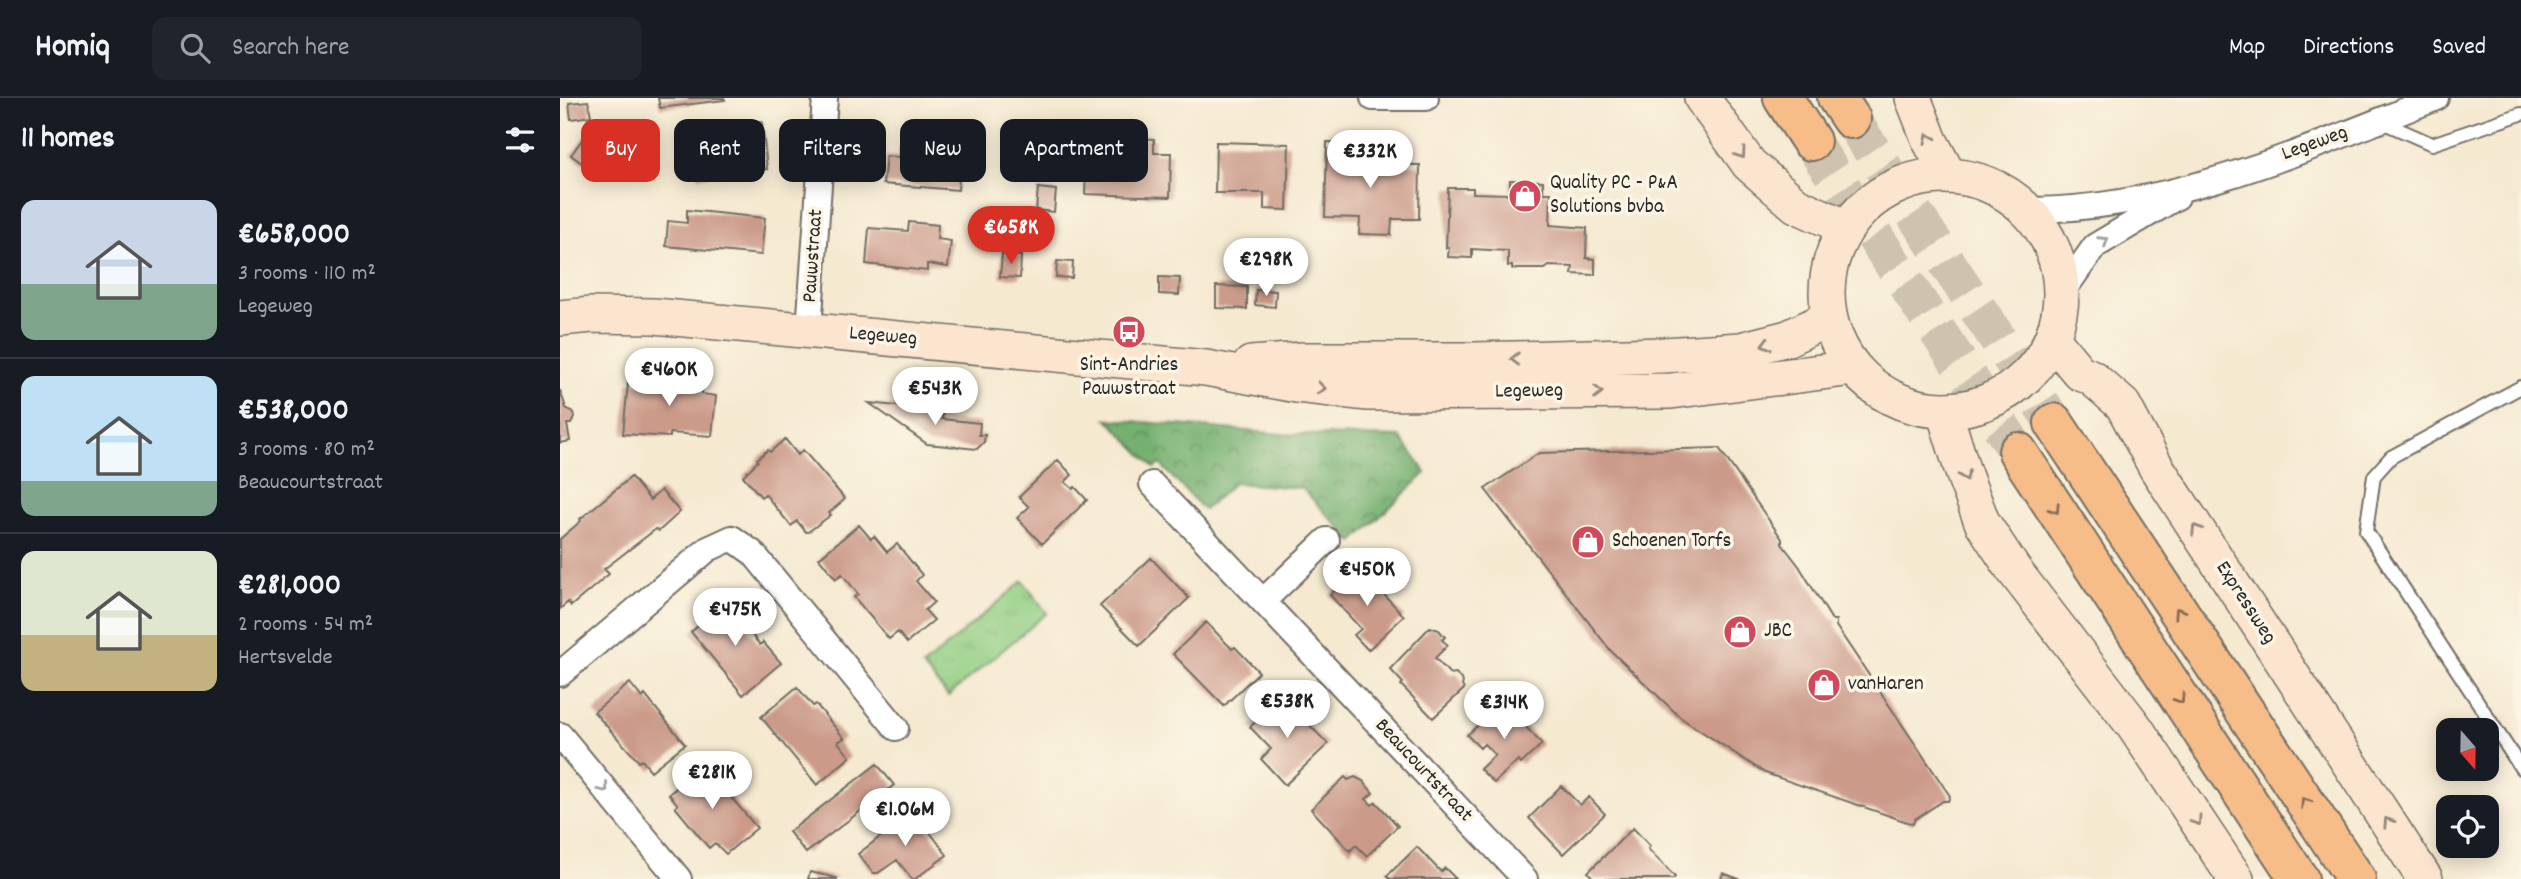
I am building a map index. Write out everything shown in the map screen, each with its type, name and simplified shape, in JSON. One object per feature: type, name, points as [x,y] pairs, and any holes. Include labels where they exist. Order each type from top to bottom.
[{"type":"highway","points":[[1783,98],[1811,141]]},
{"type":"highway","points":[[2054,423],[2356,879]]},
{"type":"highway","points":[[2018,452],[2299,879]]},
{"type":"street","name":"Pauwstraat","points":[[809,330],[825,98]]},
{"type":"street","points":[[1373,98],[1426,98]]},
{"type":"street","points":[[1702,98],[1749,164],[1777,190],[1796,205],[1847,228]]},
{"type":"street","points":[[1913,98],[1930,141],[1949,176]]},
{"type":"street","name":"Legeweg","points":[[2032,211],[2077,210],[2193,187],[2436,98]]},
{"type":"street","points":[[1949,176],[1982,182],[2032,211],[2059,264],[2061,294],[2058,325],[2037,365],[2011,390],[1977,406],[1944,411],[1912,406],[1879,391],[1853,368],[1839,345],[1829,318],[1827,286],[1834,254],[1847,228],[1866,206],[1892,188],[1922,178],[1949,176]]},
{"type":"street","name":"Legeweg","points":[[2061,294],[2095,246],[2193,187]]},
{"type":"street","name":"Legeweg","points":[[560,318],[592,315],[654,316],[809,330],[1206,368],[1297,385],[1368,393],[1671,391],[1853,368]]},
{"type":"street","name":"Legeweg","points":[[1206,368],[1303,360],[1501,359],[1741,350],[1788,338],[1829,318]]},
{"type":"street","name":"Expressweg","points":[[2052,339],[2080,373],[2091,377],[2123,405],[2156,467],[2425,879]]},
{"type":"street","points":[[1944,411],[1982,523],[2013,569],[2134,726],[2236,879]]},
{"type":"street","name":"Beaucourtstraat","points":[[1152,484],[1525,879]]},
{"type":"street","points":[[560,674],[709,550],[732,538],[752,553],[896,728]]},
{"type":"street","points":[[1263,601],[1327,540]]},
{"type":"street","points":[[560,735],[679,879]]},
{"type":"lane","points":[[2379,120],[2432,144],[2521,114]]},
{"type":"lane","points":[[2521,387],[2391,457],[2374,475],[2366,531],[2521,768]]},
{"type":"green space","points":[[1107,419],[1283,434],[1400,437],[1426,473],[1353,542],[1302,488],[1234,483],[1204,510],[1160,464],[1155,468]]},
{"type":"green space","points":[[1023,581],[1047,613],[948,696],[923,666]]},
{"type":"building","points":[[658,98],[724,98],[725,100],[660,108]]},
{"type":"building","points":[[588,101],[591,116],[571,119],[569,103]]},
{"type":"building","points":[[1148,139],[1154,139],[1154,153],[1171,153],[1170,197],[1085,194],[1086,182],[1148,182]]},
{"type":"building","points":[[581,141],[581,162],[571,155]]},
{"type":"building","points":[[1216,142],[1289,144],[1287,210],[1264,209],[1264,193],[1215,193]]},
{"type":"building","points":[[1327,142],[1362,143],[1361,164],[1420,165],[1419,219],[1392,219],[1391,235],[1359,234],[1360,218],[1325,217]]},
{"type":"building","points":[[900,148],[900,182],[959,182],[958,190],[883,184],[886,182],[886,156],[899,157]]},
{"type":"building","points":[[1510,180],[1543,181],[1543,193],[1551,193],[1550,225],[1587,228],[1586,258],[1595,259],[1595,275],[1572,274],[1573,267],[1512,269],[1512,266],[1508,266],[1508,251],[1472,249],[1472,258],[1448,257],[1448,188],[1473,188],[1473,193],[1510,194]]},
{"type":"building","points":[[1038,188],[1056,190],[1054,212],[1036,210]]},
{"type":"building","points":[[687,210],[765,218],[761,255],[666,246],[668,221],[687,223]]},
{"type":"building","points":[[909,222],[938,225],[937,239],[951,241],[948,267],[927,264],[927,271],[866,264],[869,228],[908,231]]},
{"type":"building","points":[[1002,254],[1021,256],[1020,278],[1000,277]]},
{"type":"building","points":[[1057,261],[1073,262],[1072,278],[1056,277]]},
{"type":"building","points":[[1159,277],[1180,278],[1179,295],[1159,294]]},
{"type":"building","points":[[1216,286],[1247,287],[1247,309],[1216,308]]},
{"type":"building","points":[[1256,290],[1276,291],[1275,307],[1255,305]]},
{"type":"building","points":[[1122,327],[1141,329],[1140,336],[1122,334]]},
{"type":"building","points":[[647,374],[703,379],[702,394],[716,396],[712,436],[623,434],[628,383],[646,384]]},
{"type":"building","points":[[560,390],[566,408],[573,412],[574,417],[571,424],[567,424],[570,441],[560,443]]},
{"type":"building","points":[[869,403],[943,411],[942,419],[980,423],[979,435],[985,435],[984,442],[977,449],[927,444]]},
{"type":"building","points":[[785,439],[798,455],[803,450],[845,499],[829,513],[831,515],[808,532],[797,521],[791,526],[765,494],[761,497],[743,476],[757,459]]},
{"type":"building","points":[[1719,448],[1782,539],[1782,544],[1799,566],[1832,620],[1836,620],[1836,626],[1950,796],[1948,801],[1943,801],[1915,819],[1913,824],[1765,773],[1681,718],[1611,651],[1485,489],[1539,453]]},
{"type":"building","points":[[1058,460],[1072,475],[1065,482],[1073,489],[1075,487],[1087,500],[1042,544],[1017,518],[1029,507],[1019,497]]},
{"type":"building","points":[[631,477],[650,500],[661,490],[680,512],[659,531],[656,529],[604,569],[609,574],[571,606],[568,602],[560,609],[560,539]]},
{"type":"building","points":[[859,525],[871,539],[874,536],[887,552],[897,544],[922,575],[916,581],[934,602],[925,610],[934,620],[907,643],[898,632],[889,639],[854,597],[858,594],[842,574],[836,579],[819,558]]},
{"type":"building","points":[[1151,558],[1189,598],[1139,646],[1100,606]]},
{"type":"building","points":[[1359,568],[1404,616],[1368,650],[1354,635],[1361,629],[1330,595]]},
{"type":"building","points":[[729,600],[760,645],[763,642],[781,663],[743,695],[691,632]]},
{"type":"building","points":[[1206,622],[1259,672],[1224,706],[1173,654]]},
{"type":"building","points":[[1430,627],[1439,630],[1445,637],[1442,640],[1448,645],[1435,658],[1450,674],[1456,673],[1463,682],[1464,689],[1433,718],[1401,685],[1403,683],[1390,669]]},
{"type":"building","points":[[630,683],[642,698],[645,695],[685,744],[651,771],[642,760],[639,762],[594,712]]},
{"type":"building","points":[[797,687],[813,706],[816,704],[844,738],[838,742],[850,757],[817,785],[761,717]]},
{"type":"building","points":[[1282,697],[1328,744],[1285,785],[1261,759],[1271,749],[1250,727]]},
{"type":"building","points":[[1503,703],[1542,744],[1521,764],[1518,760],[1494,783],[1480,769],[1495,755],[1484,744],[1480,748],[1467,735]]},
{"type":"building","points":[[877,764],[894,785],[806,853],[789,832]]},
{"type":"building","points":[[704,765],[757,828],[726,854],[715,843],[709,848],[675,807],[678,805],[669,794]]},
{"type":"building","points":[[1345,777],[1348,780],[1355,777],[1363,781],[1373,793],[1366,799],[1372,805],[1376,802],[1398,826],[1367,856],[1356,845],[1350,851],[1311,809]]},
{"type":"building","points":[[1561,786],[1580,805],[1589,797],[1605,814],[1563,854],[1529,818]]},
{"type":"building","points":[[914,811],[947,855],[915,879],[912,879],[897,860],[878,873],[873,873],[858,854]]},
{"type":"building","points":[[1633,828],[1650,846],[1648,849],[1675,877],[1673,879],[1594,879],[1588,872]]},
{"type":"building","points":[[1417,847],[1441,872],[1445,868],[1456,879],[1390,879],[1387,876]]},
{"type":"building","points":[[810,872],[837,878],[837,879],[808,879]]},
{"type":"building","points":[[1723,873],[1739,879],[1721,879]]},
{"type":"tunnel","points":[[1851,119],[2054,423]]},
{"type":"tunnel","points":[[1811,141],[2018,452]]},
{"type":"place","name":"Quality PC - P&A Solutions bvba","points":[[1525,196]]},
{"type":"place","name":"Sint-Andries Pauwstraat","points":[[1129,332]]},
{"type":"place","name":"Schoenen Torfs","points":[[1588,542]]},
{"type":"place","name":"JBC","points":[[1740,632]]},
{"type":"place","name":"vanHaren","points":[[1824,685]]}]
